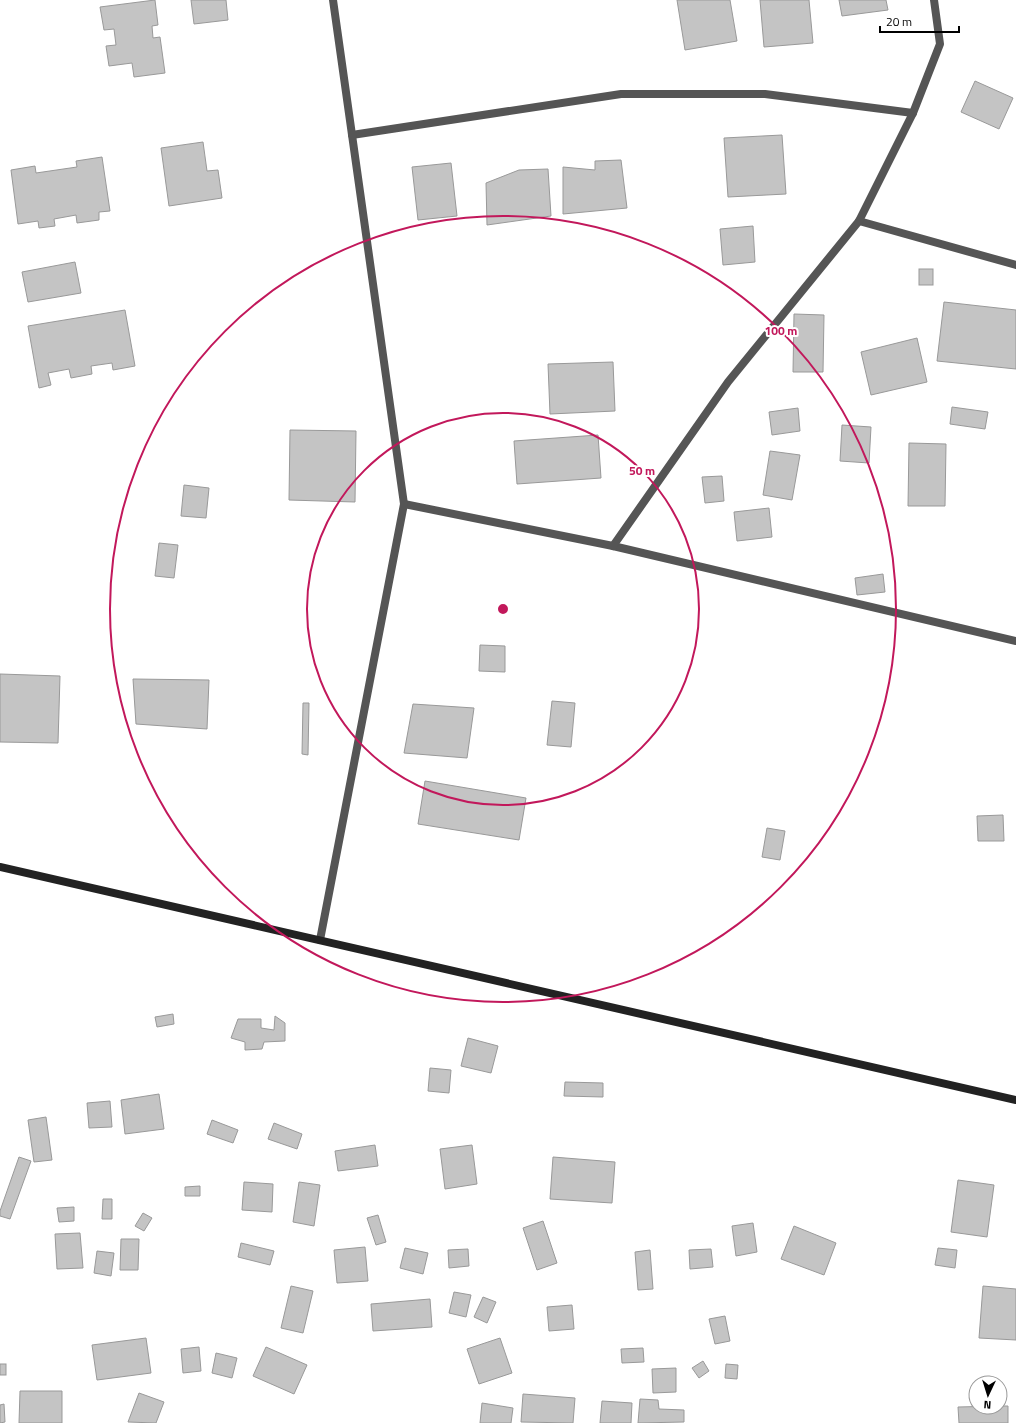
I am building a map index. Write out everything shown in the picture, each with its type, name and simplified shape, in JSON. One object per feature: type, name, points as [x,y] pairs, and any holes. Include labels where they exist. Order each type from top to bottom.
[{"type":"main road","points":[[0,867],[1016,1100]]},
{"type":"street","points":[[320,940],[404,504],[333,0]]},
{"type":"street","points":[[613,546],[728,382],[859,221],[913,113],[940,44],[934,0]]},
{"type":"street","points":[[352,135],[621,94],[765,94],[913,113]]},
{"type":"street","points":[[859,221],[1016,265]]},
{"type":"street","points":[[404,504],[613,546],[1016,642]]},
{"type":"building","points":[[155,0],[158,25],[152,26],[153,38],[160,37],[165,73],[134,77],[132,63],[109,66],[106,46],[116,45],[114,29],[104,30],[100,7]]},
{"type":"building","points":[[191,0],[226,0],[228,20],[194,24]]},
{"type":"building","points":[[677,0],[730,0],[737,41],[685,50]]},
{"type":"building","points":[[760,0],[809,0],[813,43],[764,47]]},
{"type":"building","points":[[839,0],[886,0],[888,10],[842,16]]},
{"type":"building","points":[[975,81],[1013,98],[999,129],[961,112]]},
{"type":"building","points":[[782,135],[786,194],[728,197],[724,138]]},
{"type":"building","points":[[203,142],[207,171],[218,170],[222,198],[169,206],[161,148]]},
{"type":"building","points":[[102,157],[110,211],[99,212],[99,220],[77,223],[76,215],[54,219],[55,226],[39,228],[38,221],[18,224],[11,170],[35,166],[36,173],[77,167],[76,161]]},
{"type":"building","points":[[621,160],[627,208],[563,214],[563,167],[595,170],[595,161]]},
{"type":"building","points":[[451,163],[457,216],[418,220],[412,167]]},
{"type":"building","points":[[548,169],[551,216],[487,225],[486,183],[519,170]]},
{"type":"building","points":[[753,226],[755,262],[723,265],[720,229]]},
{"type":"building","points":[[75,262],[81,293],[28,302],[22,272]]},
{"type":"building","points":[[919,269],[933,269],[933,285],[919,285]]},
{"type":"building","points":[[944,302],[1016,310],[1016,369],[937,361]]},
{"type":"building","points":[[125,310],[135,366],[113,370],[112,363],[91,366],[92,374],[71,378],[69,369],[48,373],[51,385],[39,388],[28,326]]},
{"type":"building","points":[[794,314],[824,315],[823,372],[793,372]]},
{"type":"building","points":[[917,338],[927,382],[871,395],[861,352]]},
{"type":"building","points":[[613,362],[615,411],[550,414],[548,364]]},
{"type":"building","points":[[952,407],[988,412],[985,429],[950,424]]},
{"type":"building","points":[[798,408],[800,431],[772,435],[769,412]]},
{"type":"building","points":[[842,425],[871,427],[869,463],[840,461]]},
{"type":"building","points":[[290,430],[356,431],[355,502],[289,500]]},
{"type":"building","points":[[598,435],[601,478],[517,484],[514,441]]},
{"type":"building","points":[[909,443],[946,444],[945,506],[908,506]]},
{"type":"building","points":[[770,451],[800,455],[792,500],[763,495]]},
{"type":"building","points":[[722,476],[724,501],[705,503],[702,477]]},
{"type":"building","points":[[184,485],[209,488],[206,518],[181,516]]},
{"type":"building","points":[[769,508],[772,537],[737,541],[734,512]]},
{"type":"building","points":[[159,543],[178,545],[174,578],[155,576]]},
{"type":"building","points":[[883,574],[885,592],[857,595],[855,578]]},
{"type":"building","points":[[480,645],[505,646],[505,672],[479,671]]},
{"type":"building","points":[[0,674],[60,676],[58,743],[0,742]]},
{"type":"building","points":[[133,679],[209,680],[207,729],[136,724]]},
{"type":"building","points":[[552,701],[575,703],[571,747],[547,745]]},
{"type":"building","points":[[303,703],[309,703],[308,755],[302,754]]},
{"type":"building","points":[[413,704],[474,708],[467,758],[404,753]]},
{"type":"building","points":[[425,781],[526,798],[519,840],[418,824]]},
{"type":"building","points":[[1003,815],[1004,841],[978,841],[977,816]]},
{"type":"building","points":[[767,828],[785,831],[780,860],[762,857]]},
{"type":"building","points":[[173,1014],[174,1024],[157,1027],[155,1017]]},
{"type":"building","points":[[275,1016],[285,1023],[285,1041],[264,1042],[262,1049],[245,1050],[245,1042],[231,1038],[238,1019],[261,1019],[261,1028],[274,1030]]},
{"type":"building","points":[[468,1038],[498,1046],[491,1073],[461,1066]]},
{"type":"building","points":[[430,1068],[451,1070],[449,1093],[428,1091]]},
{"type":"building","points":[[565,1082],[603,1083],[603,1097],[564,1096]]},
{"type":"building","points":[[159,1094],[164,1129],[125,1134],[121,1100]]},
{"type":"building","points":[[110,1101],[112,1127],[89,1128],[87,1103]]},
{"type":"building","points":[[46,1117],[52,1160],[34,1162],[28,1120]]},
{"type":"building","points":[[212,1120],[238,1130],[233,1143],[207,1134]]},
{"type":"building","points":[[274,1123],[302,1134],[297,1149],[268,1139]]},
{"type":"building","points":[[375,1145],[378,1166],[338,1171],[335,1151]]},
{"type":"building","points":[[472,1145],[477,1184],[445,1189],[440,1149]]},
{"type":"building","points":[[19,1157],[31,1161],[10,1219],[0,1216],[0,1211]]},
{"type":"building","points":[[553,1157],[615,1162],[612,1203],[550,1199]]},
{"type":"building","points":[[958,1180],[994,1185],[987,1237],[951,1232]]},
{"type":"building","points":[[244,1182],[273,1184],[272,1212],[242,1210]]},
{"type":"building","points":[[299,1182],[320,1185],[314,1226],[293,1222]]},
{"type":"building","points":[[200,1186],[200,1196],[185,1196],[185,1187]]},
{"type":"building","points":[[103,1199],[112,1199],[112,1219],[102,1219]]},
{"type":"building","points":[[74,1207],[74,1221],[59,1222],[57,1208]]},
{"type":"building","points":[[143,1213],[152,1218],[144,1231],[135,1226]]},
{"type":"building","points":[[378,1215],[386,1242],[376,1245],[367,1218]]},
{"type":"building","points":[[543,1221],[557,1263],[537,1270],[523,1228]]},
{"type":"building","points":[[753,1223],[757,1252],[736,1256],[732,1226]]},
{"type":"building","points":[[794,1226],[836,1243],[824,1275],[781,1259]]},
{"type":"building","points":[[80,1233],[83,1268],[57,1269],[55,1234]]},
{"type":"building","points":[[121,1239],[139,1239],[138,1270],[120,1270]]},
{"type":"building","points":[[241,1243],[274,1251],[270,1265],[238,1257]]},
{"type":"building","points":[[365,1247],[368,1281],[337,1283],[334,1250]]},
{"type":"building","points":[[405,1248],[428,1253],[423,1274],[400,1268]]},
{"type":"building","points":[[938,1248],[957,1250],[955,1268],[935,1265]]},
{"type":"building","points":[[468,1249],[469,1266],[449,1268],[448,1250]]},
{"type":"building","points":[[711,1249],[713,1267],[690,1269],[689,1250]]},
{"type":"building","points":[[650,1250],[653,1289],[638,1290],[635,1252]]},
{"type":"building","points":[[97,1251],[114,1253],[111,1276],[94,1273]]},
{"type":"building","points":[[291,1286],[313,1291],[303,1333],[281,1328]]},
{"type":"building","points":[[983,1286],[1016,1289],[1016,1340],[979,1338]]},
{"type":"building","points":[[454,1292],[471,1295],[466,1317],[449,1313]]},
{"type":"building","points":[[483,1297],[496,1302],[487,1323],[474,1317]]},
{"type":"building","points":[[430,1299],[432,1327],[373,1331],[371,1304]]},
{"type":"building","points":[[572,1305],[574,1329],[549,1331],[547,1307]]},
{"type":"building","points":[[725,1316],[730,1341],[715,1344],[709,1319]]},
{"type":"building","points":[[146,1338],[151,1373],[97,1380],[92,1345]]},
{"type":"building","points":[[500,1338],[512,1373],[479,1384],[467,1349]]},
{"type":"building","points":[[199,1347],[201,1371],[183,1373],[181,1349]]},
{"type":"building","points":[[266,1347],[307,1365],[294,1394],[253,1376]]},
{"type":"building","points":[[643,1348],[644,1362],[622,1363],[621,1349]]},
{"type":"building","points":[[216,1353],[237,1358],[232,1378],[212,1373]]},
{"type":"building","points":[[703,1361],[709,1371],[699,1378],[692,1368]]},
{"type":"building","points":[[0,1364],[6,1364],[6,1375],[0,1375]]},
{"type":"building","points":[[726,1364],[738,1365],[737,1379],[725,1378]]},
{"type":"building","points":[[676,1368],[676,1392],[653,1393],[652,1369]]},
{"type":"building","points":[[20,1391],[62,1391],[62,1423],[19,1423]]},
{"type":"building","points":[[139,1393],[164,1402],[156,1423],[128,1422]]},
{"type":"building","points":[[523,1394],[575,1398],[573,1423],[521,1422]]},
{"type":"building","points":[[640,1399],[658,1400],[659,1409],[684,1410],[684,1422],[638,1423]]},
{"type":"building","points":[[602,1401],[632,1403],[631,1423],[600,1423]]},
{"type":"building","points":[[482,1403],[513,1408],[511,1423],[480,1423]]},
{"type":"building","points":[[4,1404],[5,1422],[0,1423],[0,1405]]},
{"type":"building","points":[[958,1407],[968,1407],[968,1415],[1008,1415],[1008,1423],[959,1423]]}]
